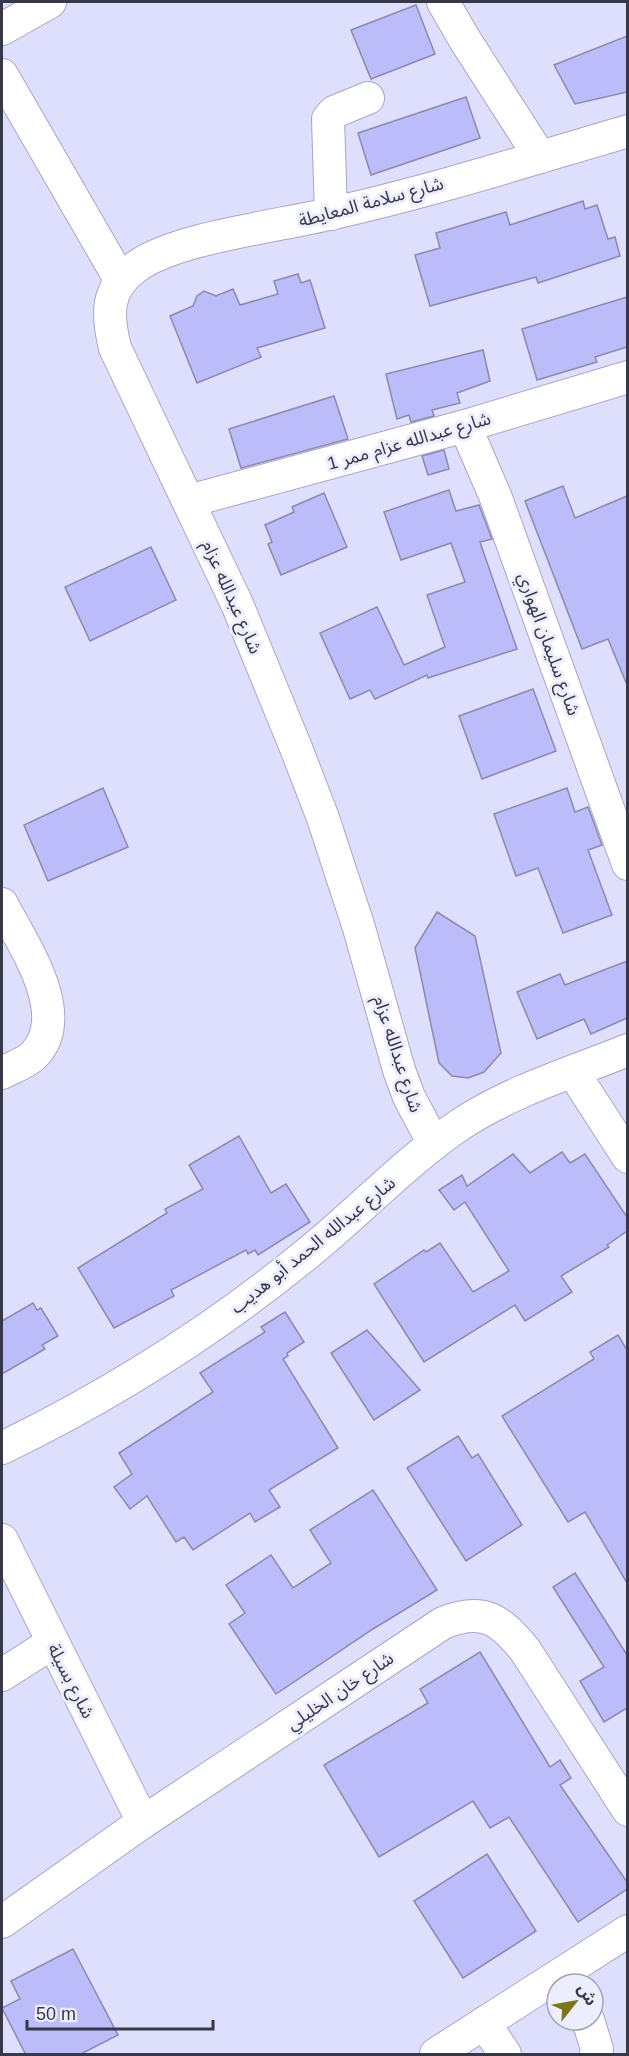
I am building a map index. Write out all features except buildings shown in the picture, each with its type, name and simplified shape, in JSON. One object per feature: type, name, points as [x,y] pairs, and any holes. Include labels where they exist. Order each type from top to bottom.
[{"type":"street","points":[[2,29],[50,2]]},
{"type":"street","points":[[443,2],[540,157]]},
{"type":"street","points":[[2,75],[121,281]]},
{"type":"street","points":[[331,214],[328,119],[334,112],[368,98]]},
{"type":"street","name":"شارع سلامة المعايطة","points":[[121,281],[135,267],[154,256],[191,244],[331,214],[627,132]]},
{"type":"street","name":"شارع عبدالله عزام","points":[[121,281],[112,297],[108,320],[115,348],[237,604],[323,818],[359,928],[399,1070],[409,1097],[434,1144]]},
{"type":"street","name":"شارع عبدالله عزام ممر 1","points":[[189,501],[465,426],[627,377]]},
{"type":"street","name":"شارع سليمان الهواري","points":[[465,426],[496,498],[627,864]]},
{"type":"street","points":[[2,904],[39,976],[48,1014],[48,1030],[44,1042],[32,1057],[2,1073]]},
{"type":"street","name":"شارع عبدالله الحمد أبو هديب","points":[[2,1448],[169,1356],[308,1254],[434,1144],[463,1123],[494,1106],[627,1050]]},
{"type":"street","points":[[573,1072],[627,1157]]},
{"type":"street","name":"شارع بسيلة","points":[[2,1540],[143,1822]]},
{"type":"street","name":"شارع خان الخليلي","points":[[2,1922],[143,1822],[443,1623],[475,1615],[492,1618],[525,1650],[627,1810]]},
{"type":"street","points":[[2,1675],[52,1643]]},
{"type":"street","points":[[573,1972],[627,1931]]},
{"type":"street","points":[[436,2055],[483,2023],[545,1989]]},
{"type":"street","points":[[483,2023],[505,2055]]},
{"type":"street","points":[[592,2032],[597,2049],[596,2055]]}]
